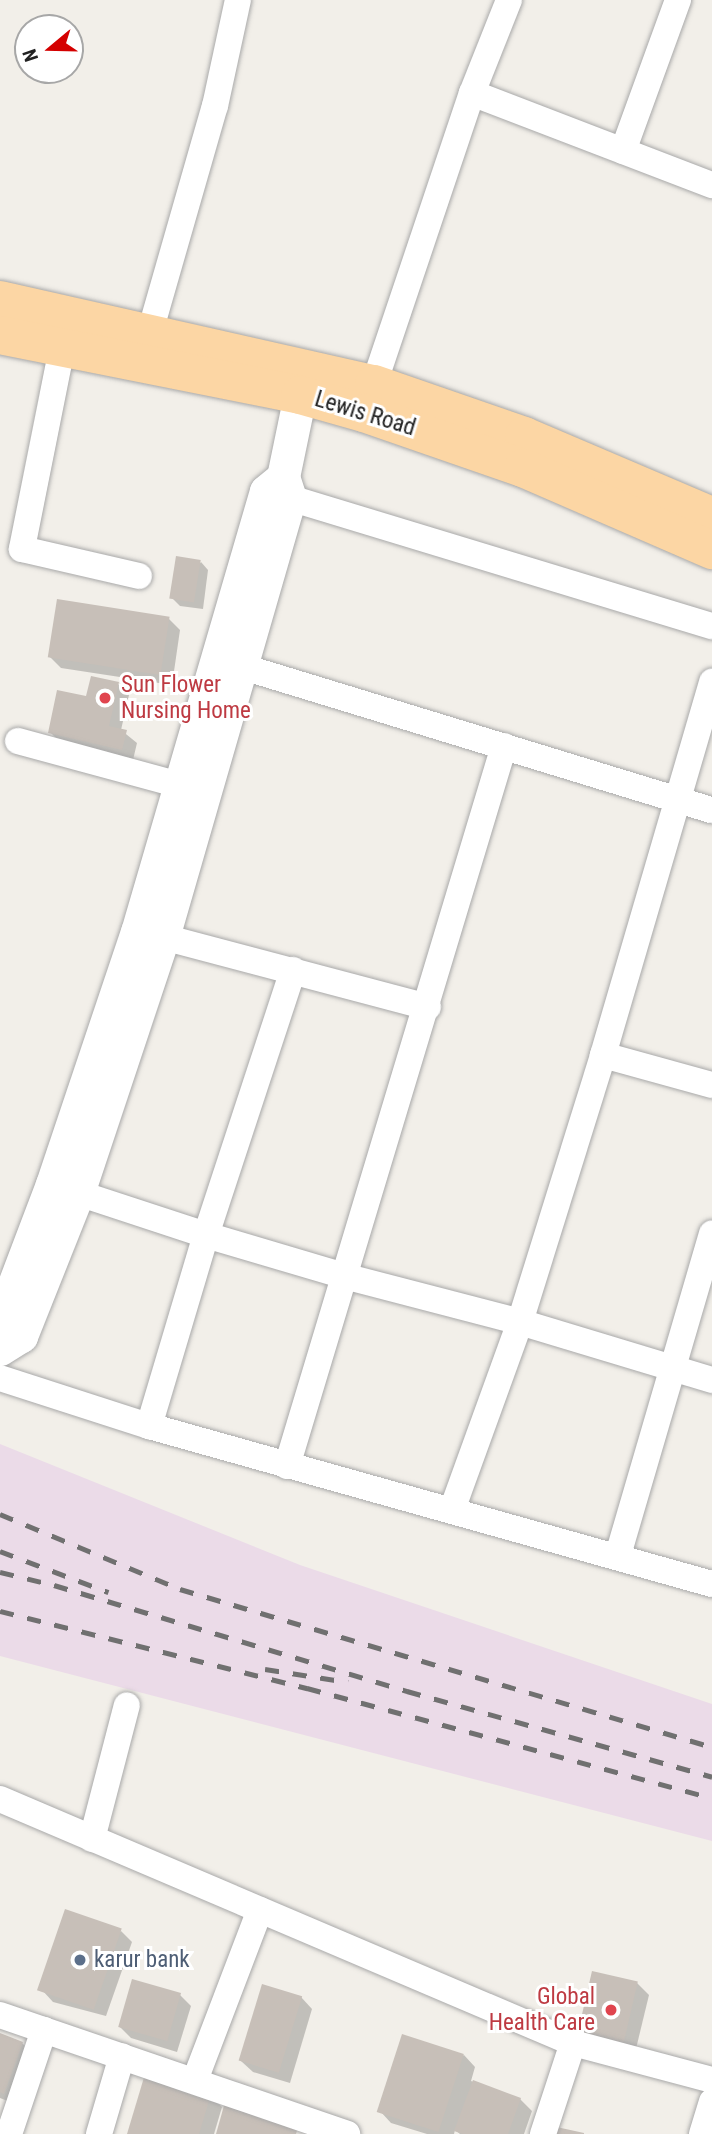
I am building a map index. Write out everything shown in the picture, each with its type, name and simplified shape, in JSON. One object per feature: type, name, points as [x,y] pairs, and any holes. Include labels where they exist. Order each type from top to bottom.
[{"type":"main road","name":"Lewis Road","points":[[0,300],[374,384],[524,436],[712,516]]},
{"type":"main road","name":"Lewis Road","points":[[0,335],[300,395],[443,438],[523,468],[712,550]]},
{"type":"street","points":[[150,332],[215,106],[238,0]]},
{"type":"street","points":[[374,384],[472,93],[509,0]]},
{"type":"street","points":[[623,151],[678,0]]},
{"type":"street","points":[[472,93],[712,185]]},
{"type":"street","points":[[62,348],[22,549],[139,576]]},
{"type":"street","points":[[0,1349],[20,1336],[78,1193],[163,937],[240,666],[287,487],[300,395]]},
{"type":"street","points":[[0,1321],[52,1184],[137,932],[266,491],[287,487],[712,626]]},
{"type":"street","points":[[240,666],[712,810]]},
{"type":"street","points":[[452,1510],[520,1322],[603,1055],[675,800],[712,682]]},
{"type":"street","points":[[18,741],[180,785]]},
{"type":"street","points":[[287,1466],[428,1007],[504,746]]},
{"type":"street","points":[[163,937],[428,1007]]},
{"type":"street","points":[[149,1426],[206,1235],[293,970]]},
{"type":"street","points":[[603,1055],[712,1085]]},
{"type":"street","points":[[78,1193],[344,1276],[520,1322],[712,1380]]},
{"type":"street","points":[[618,1555],[670,1367],[712,1233]]},
{"type":"street","points":[[0,1378],[149,1426],[287,1466],[711,1578]]},
{"type":"street","points":[[92,1839],[127,1705]]},
{"type":"street","points":[[0,1799],[573,2043],[712,2080]]},
{"type":"street","points":[[195,2080],[260,1910]]},
{"type":"street","points":[[0,2015],[195,2080],[317,2129],[347,2134]]},
{"type":"street","points":[[9,2134],[44,2029]]},
{"type":"street","points":[[544,2134],[573,2043]]},
{"type":"street","points":[[99,2134],[122,2056]]},
{"type":"street","points":[[702,2134],[712,2102]]},
{"type":"shaded area","points":[[0,1444],[300,1565],[712,1704],[712,1841],[0,1656]]},
{"type":"building","points":[[176,556],[201,560],[194,602],[169,598]]},
{"type":"building","points":[[57,599],[170,617],[160,675],[48,657]]},
{"type":"building","points":[[91,676],[119,682],[109,726],[127,730],[122,750],[48,733],[57,690],[86,696]]},
{"type":"building","name":"karur bank","points":[[65,1909],[122,1929],[94,2010],[37,1990]]},
{"type":"building","points":[[592,1971],[638,1982],[623,2047],[577,2036]]},
{"type":"building","points":[[132,1979],[181,1993],[167,2041],[118,2027]]},
{"type":"building","points":[[262,1984],[302,1996],[279,2073],[239,2061]]},
{"type":"building","points":[[0,2033],[23,2042],[4,2094],[0,2092]]},
{"type":"building","points":[[402,2034],[464,2054],[438,2132],[377,2112]]},
{"type":"building","points":[[145,2074],[211,2094],[199,2134],[127,2134]]},
{"type":"building","points":[[473,2080],[521,2098],[508,2134],[463,2134],[454,2131]]},
{"type":"building","points":[[225,2102],[299,2124],[296,2134],[216,2134]]},
{"type":"building","points":[[552,2126],[584,2133],[584,2134],[550,2134]]},
{"type":"railway","points":[[0,1514],[180,1589],[712,1747]]},
{"type":"railway","points":[[0,1551],[108,1592]]},
{"type":"railway","points":[[0,1572],[54,1585],[407,1691],[712,1777]]},
{"type":"railway","points":[[0,1611],[307,1688],[712,1798]]},
{"type":"railway","points":[[265,1669],[348,1682]]},
{"type":"place","name":"Sun Flower Nursing Home","points":[[105,698]]},
{"type":"place","name":"karur bank","points":[[80,1960]]},
{"type":"place","name":"Global Health Care","points":[[611,2010]]}]
